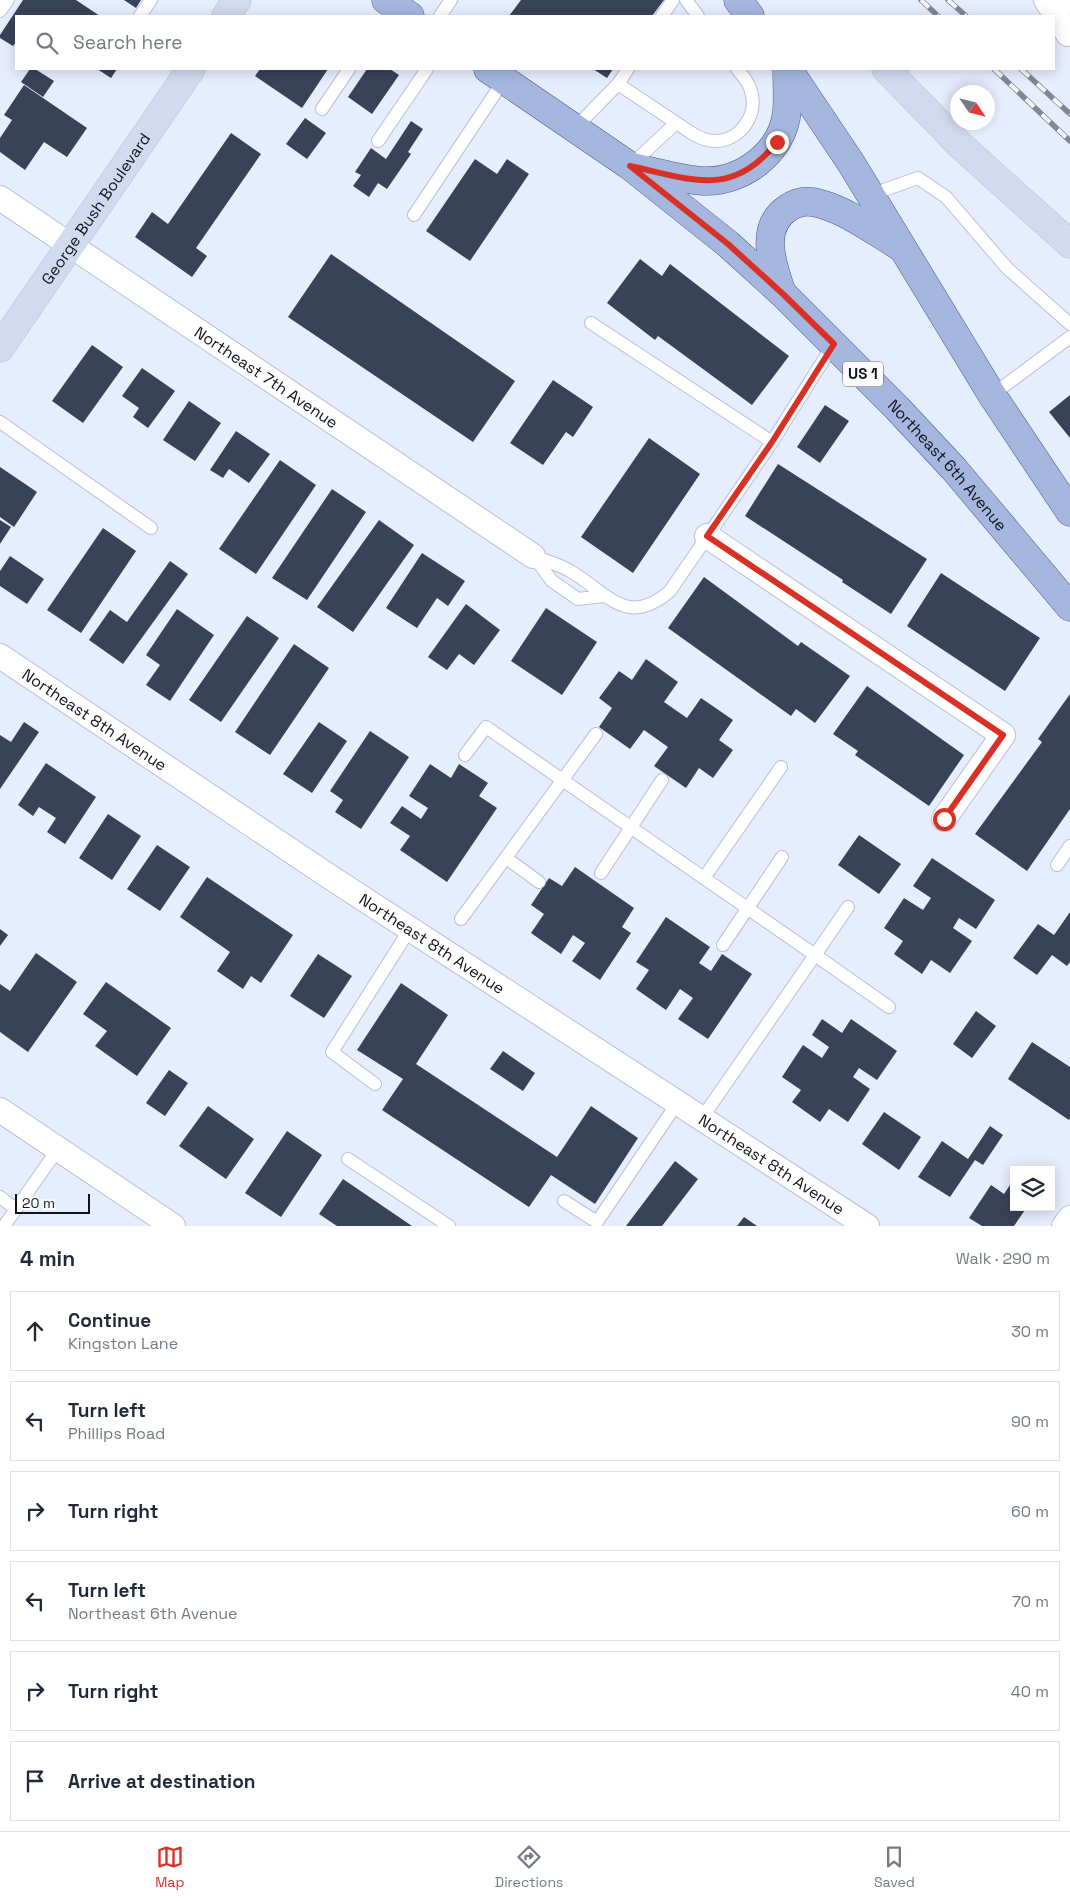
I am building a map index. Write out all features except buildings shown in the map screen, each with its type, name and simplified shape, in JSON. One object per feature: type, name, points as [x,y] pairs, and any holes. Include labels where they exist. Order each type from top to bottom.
[{"type":"main road","points":[[738,0],[749,15]]},
{"type":"main road","points":[[630,166],[702,181],[721,180],[738,175],[754,166],[767,155],[777,142],[783,127],[786,112],[787,70]]},
{"type":"main road","points":[[788,70],[822,118],[992,395],[1070,512]]},
{"type":"main road","name":"Northeast 6th Avenue","points":[[496,74],[630,166],[728,244],[783,294],[897,408],[954,469],[1070,607]]},
{"type":"main road","points":[[783,294],[774,272],[770,239],[775,222],[782,212],[794,204],[818,203],[830,207],[844,213],[904,250]]},
{"type":"street","points":[[1046,0],[1070,33]]},
{"type":"street","points":[[1066,0],[1070,2]]},
{"type":"street","name":"George Bush Boulevard","points":[[0,348],[190,70]]},
{"type":"street","points":[[887,70],[960,144],[1070,244]]},
{"type":"street","name":"Northeast 7th Avenue","points":[[0,198],[533,556]]},
{"type":"street","points":[[707,536],[1003,735],[944,819]]},
{"type":"street","name":"Northeast 8th Avenue","points":[[0,656],[410,929],[867,1226]]},
{"type":"street","points":[[0,1110],[173,1226]]},
{"type":"street","points":[[1064,1226],[1070,1218]]},
{"type":"lane","points":[[0,11],[8,0]]},
{"type":"lane","points":[[141,15],[150,0]]},
{"type":"lane","points":[[441,15],[451,0]]},
{"type":"lane","points":[[663,15],[673,0]]},
{"type":"lane","points":[[686,0],[697,15]]},
{"type":"lane","points":[[322,108],[348,70]]},
{"type":"lane","points":[[378,141],[426,70]]},
{"type":"lane","points":[[575,128],[618,84],[627,70]]},
{"type":"lane","points":[[618,84],[704,140],[716,141],[728,139],[739,133],[747,124],[752,113],[753,100],[750,88],[738,70]]},
{"type":"lane","points":[[414,215],[496,74]]},
{"type":"lane","points":[[630,166],[676,123]]},
{"type":"lane","points":[[870,195],[918,178],[946,197],[1007,268],[1070,324]]},
{"type":"lane","points":[[591,323],[772,442]]},
{"type":"lane","points":[[992,395],[1070,337]]},
{"type":"lane","points":[[533,556],[569,570],[603,596],[630,608],[645,607],[659,601],[670,591],[772,442],[834,344]]},
{"type":"lane","points":[[0,422],[151,528]]},
{"type":"lane","points":[[533,556],[552,581],[578,599],[603,596]]},
{"type":"lane","points":[[465,755],[486,726],[889,1007]]},
{"type":"lane","points":[[460,919],[596,734]]},
{"type":"lane","points":[[704,878],[781,767]]},
{"type":"lane","points":[[602,873],[662,780]]},
{"type":"lane","points":[[1057,865],[1070,846]]},
{"type":"lane","points":[[724,945],[782,856]]},
{"type":"lane","points":[[506,858],[539,882]]},
{"type":"lane","points":[[702,1118],[848,907]]},
{"type":"lane","points":[[375,1084],[332,1052],[410,929]]},
{"type":"lane","points":[[564,1201],[597,1222],[678,1102]]},
{"type":"lane","points":[[4,1226],[58,1149]]},
{"type":"lane","points":[[348,1159],[449,1226]]},
{"type":"lane","points":[[0,1198],[16,1209]]},
{"type":"railway","points":[[921,0],[937,15]]},
{"type":"railway","points":[[948,0],[965,15]]},
{"type":"railway","points":[[995,70],[1070,141]]},
{"type":"railway","points":[[1022,70],[1070,114]]},
{"type":"route","points":[[777,142],[767,155],[754,166],[738,175],[721,180],[702,181],[630,166],[728,244],[834,344],[772,442],[707,536],[1003,735],[944,819]]}]
